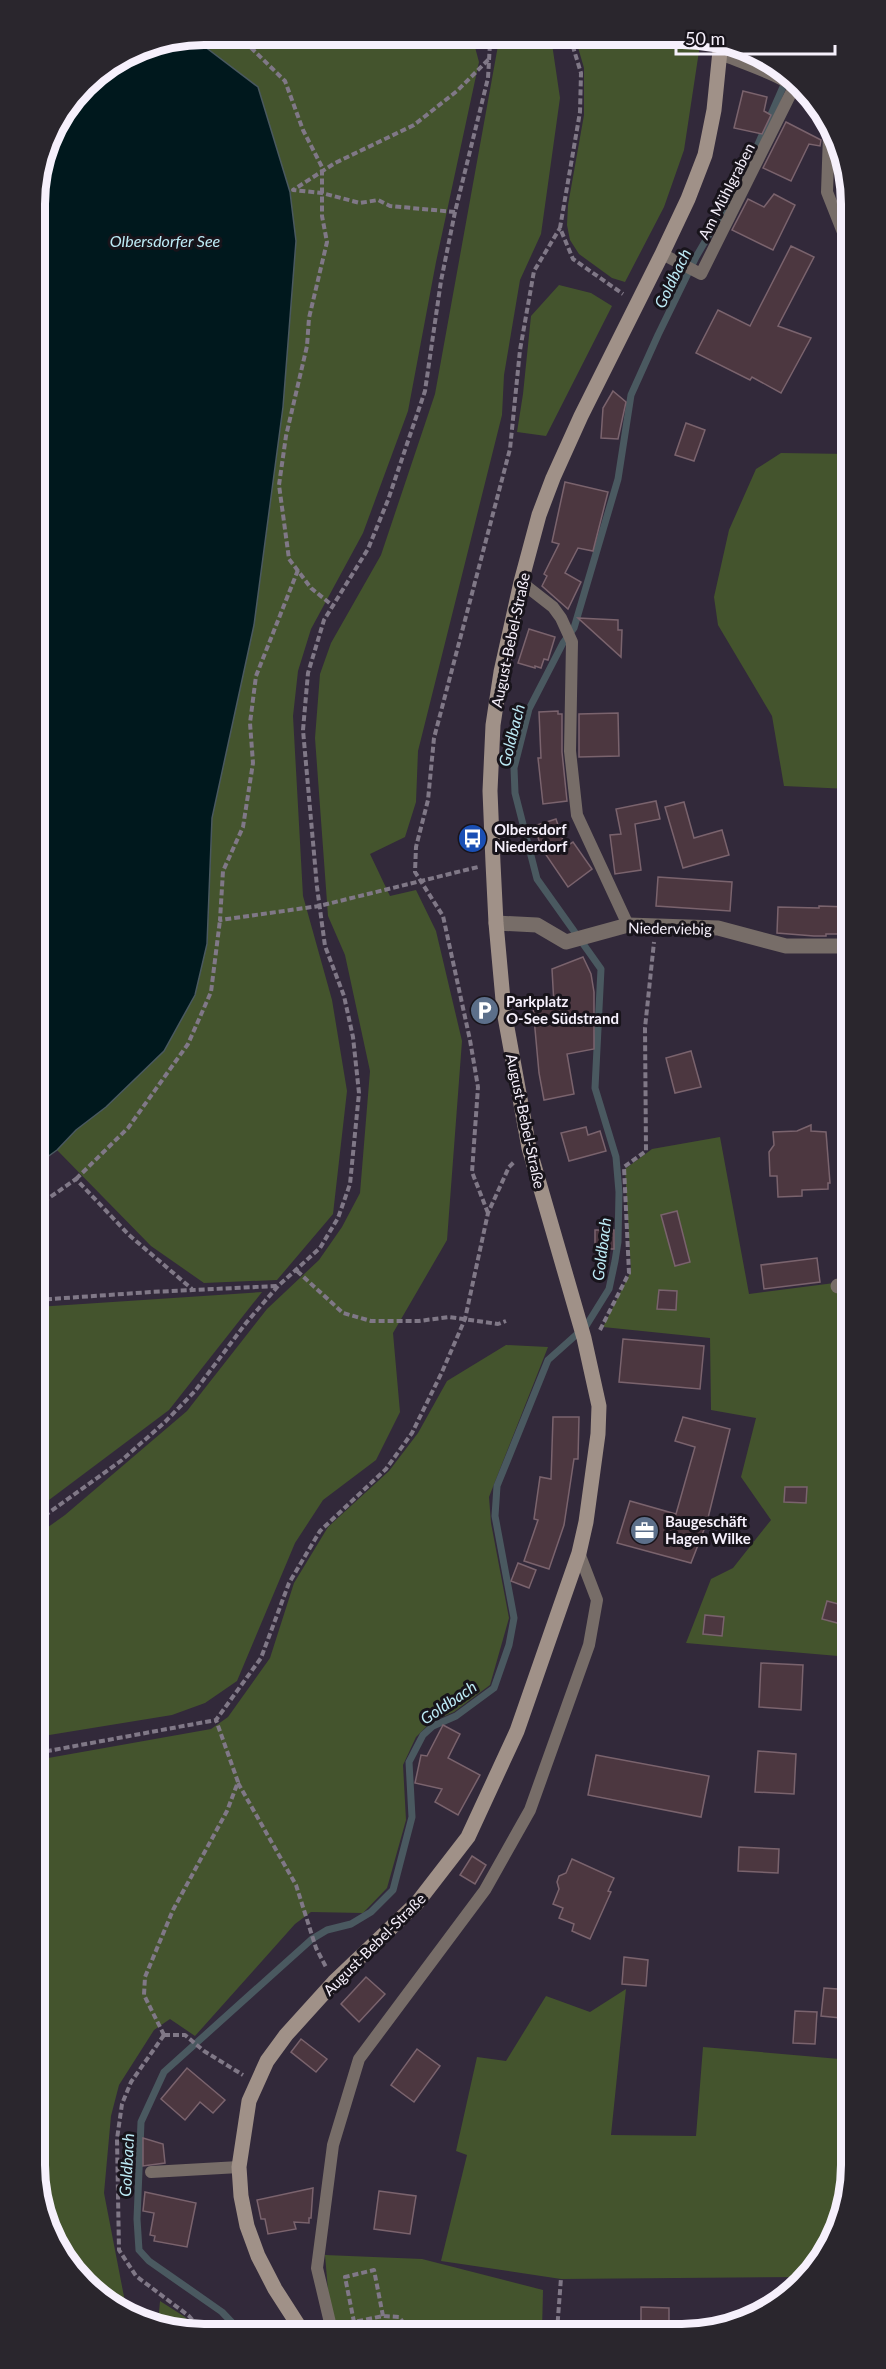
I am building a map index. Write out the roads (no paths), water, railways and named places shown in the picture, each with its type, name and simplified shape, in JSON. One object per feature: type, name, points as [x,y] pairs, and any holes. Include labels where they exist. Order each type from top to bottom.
[{"type":"street","name":"August-Bebel-Straße","points":[[298,2324],[275,2289],[258,2256],[247,2226],[241,2196],[239,2167],[249,2101],[267,2061],[285,2036],[334,1982],[417,1903],[468,1837],[517,1731],[579,1553],[598,1434],[599,1406],[585,1343],[529,1148],[504,1011],[496,923],[490,791],[493,725],[501,672],[539,515],[553,477],[636,303],[669,258],[705,155],[714,110],[720,50]]},
{"type":"street","name":"Niederviebig","points":[[496,923],[537,925],[566,942],[628,925],[718,928],[786,946],[841,945]]},
{"type":"lane","points":[[727,51],[774,75]]},
{"type":"lane","name":"Am Mühlgraben","points":[[669,258],[701,274],[793,91]]},
{"type":"lane","points":[[829,142],[827,192],[841,227]]},
{"type":"lane","points":[[521,582],[553,607],[572,642],[570,751],[578,815],[628,925]]},
{"type":"lane","points":[[330,2324],[317,2268],[333,2145],[359,2058],[485,1890],[530,1810],[589,1645],[597,1600],[579,1553]]},
{"type":"lane","points":[[151,2172],[239,2167]]},
{"type":"water","name":"Olbersdorfer See","points":[[203,45],[258,87],[290,192],[296,241],[283,407],[254,625],[212,818],[207,944],[195,995],[164,1051],[45,1159],[45,194],[50,163],[61,134],[78,107],[99,85],[125,66],[143,57],[163,50]]},
{"type":"waterway","name":"Goldbach","points":[[752,158],[785,83]]},
{"type":"waterway","name":"Goldbach","points":[[233,2324],[222,2312],[149,2261],[139,2250],[137,2219],[141,2122],[164,2072],[312,1939],[327,1930],[351,1924],[371,1912],[393,1890],[412,1817],[409,1762],[423,1735],[433,1726],[456,1716],[494,1688],[509,1645],[514,1618],[495,1516],[497,1486],[548,1360],[586,1326],[609,1289],[618,1242],[619,1192],[616,1157],[595,1088],[601,969],[537,879],[515,793],[514,768],[529,709],[563,643],[574,628],[618,479],[631,395],[696,257],[746,171]]},
{"type":"place","name":"Olbersdorf Niederdorf","points":[[473,838]]},
{"type":"place","name":"Parkplatz O-See Südstrand","points":[[485,1010]]},
{"type":"place","name":"Baugeschäft Hagen Wilke","points":[[644,1530]]}]
